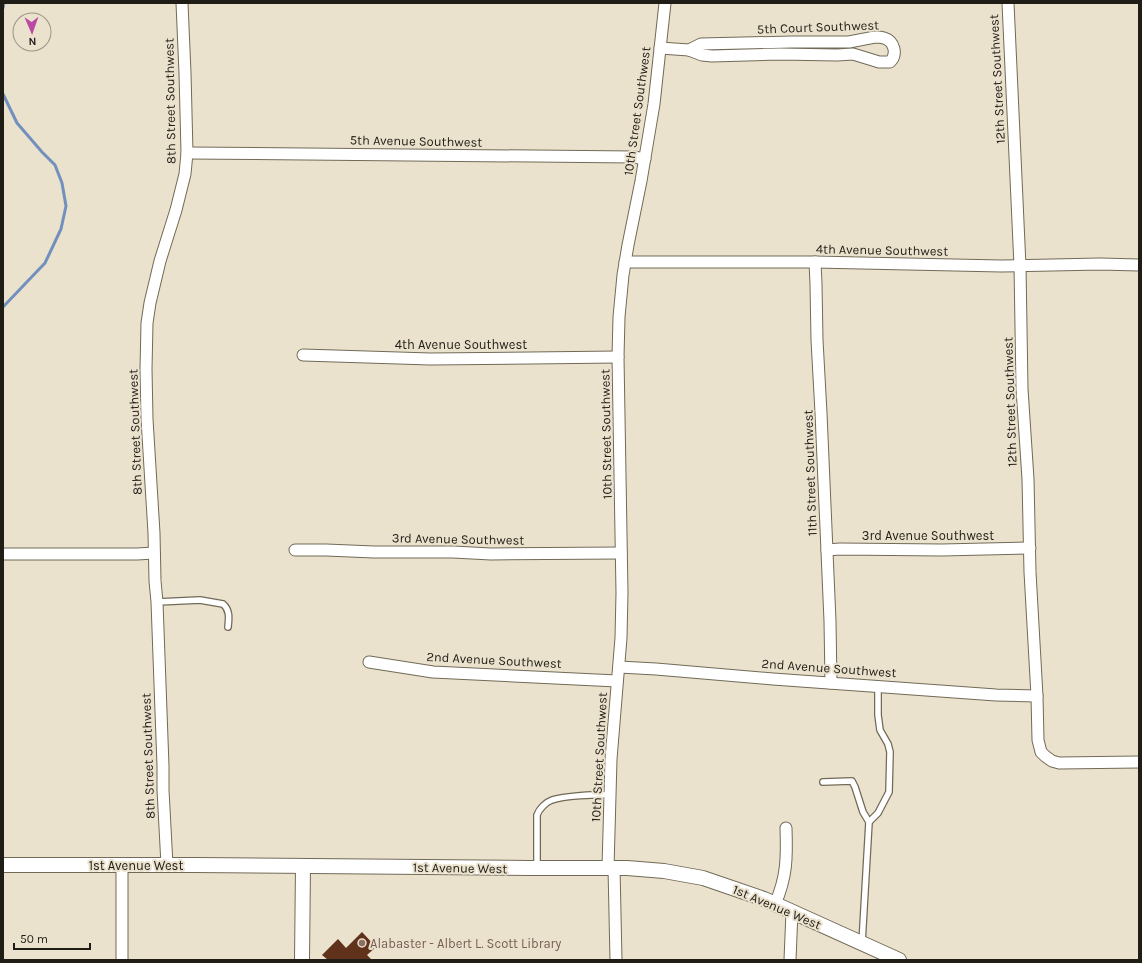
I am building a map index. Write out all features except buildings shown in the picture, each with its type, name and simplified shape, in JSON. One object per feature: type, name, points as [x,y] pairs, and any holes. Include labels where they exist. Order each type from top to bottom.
[{"type":"street","name":"8th Street Southwest","points":[[167,865],[146,369],[147,323],[150,303],[160,261],[176,210],[185,174],[187,153],[182,3]]},
{"type":"street","name":"10th Street Southwest","points":[[616,960],[611,868],[610,795],[611,759],[621,638],[622,593],[618,357],[619,317],[625,262],[654,104],[665,3]]},
{"type":"street","name":"12th Street Southwest","points":[[1008,3],[1020,266],[1022,390],[1028,479],[1038,740],[1041,752],[1052,761],[1059,763],[1139,762]]},
{"type":"street","name":"5th Court Southwest","points":[[660,48],[689,50],[702,55],[712,56],[853,54],[884,63],[890,62],[893,59],[894,54],[892,44],[886,38],[882,37],[849,42],[701,44],[689,50]]},
{"type":"street","name":"5th Avenue Southwest","points":[[187,153],[634,157],[645,159]]},
{"type":"street","name":"4th Avenue Southwest","points":[[625,262],[815,262],[1020,266],[1100,264],[1139,265]]},
{"type":"street","name":"11th Street Southwest","points":[[815,262],[817,340],[830,621],[831,683]]},
{"type":"street","name":"4th Avenue Southwest","points":[[303,355],[430,359],[618,357]]},
{"type":"street","name":"3rd Avenue Southwest","points":[[827,550],[1030,548]]},
{"type":"street","name":"3rd Avenue Southwest","points":[[295,550],[453,552],[491,554],[621,553]]},
{"type":"street","points":[[3,554],[154,553]]},
{"type":"street","name":"2nd Avenue Southwest","points":[[368,662],[440,672],[617,681]]},
{"type":"street","name":"2nd Avenue Southwest","points":[[619,667],[831,683],[1037,696]]},
{"type":"street","points":[[775,904],[784,878],[787,855],[786,828]]},
{"type":"street","name":"1st Avenue West","points":[[3,865],[611,868],[664,871],[703,878],[723,884],[792,911],[899,960]]},
{"type":"street","points":[[122,865],[122,960]]},
{"type":"street","points":[[302,960],[303,866]]},
{"type":"street","points":[[790,960],[792,911]]},
{"type":"lane","points":[[157,602],[200,600],[223,604],[226,606],[229,615],[228,627]]},
{"type":"lane","points":[[869,822],[878,813],[889,792],[890,752],[888,744],[880,730],[878,715],[878,686]]},
{"type":"lane","points":[[823,782],[852,781],[863,812],[869,822],[862,943]]},
{"type":"lane","points":[[537,868],[537,815],[541,808],[549,802],[557,799],[601,794],[610,795]]},
{"type":"waterway","points":[[3,8],[4,3]]},
{"type":"waterway","points":[[3,94],[17,123],[55,165],[62,183],[66,206],[61,229],[45,263],[3,307]]},
{"type":"place","name":"Alabaster - Albert L. Scott Library","points":[[362,943]]}]
